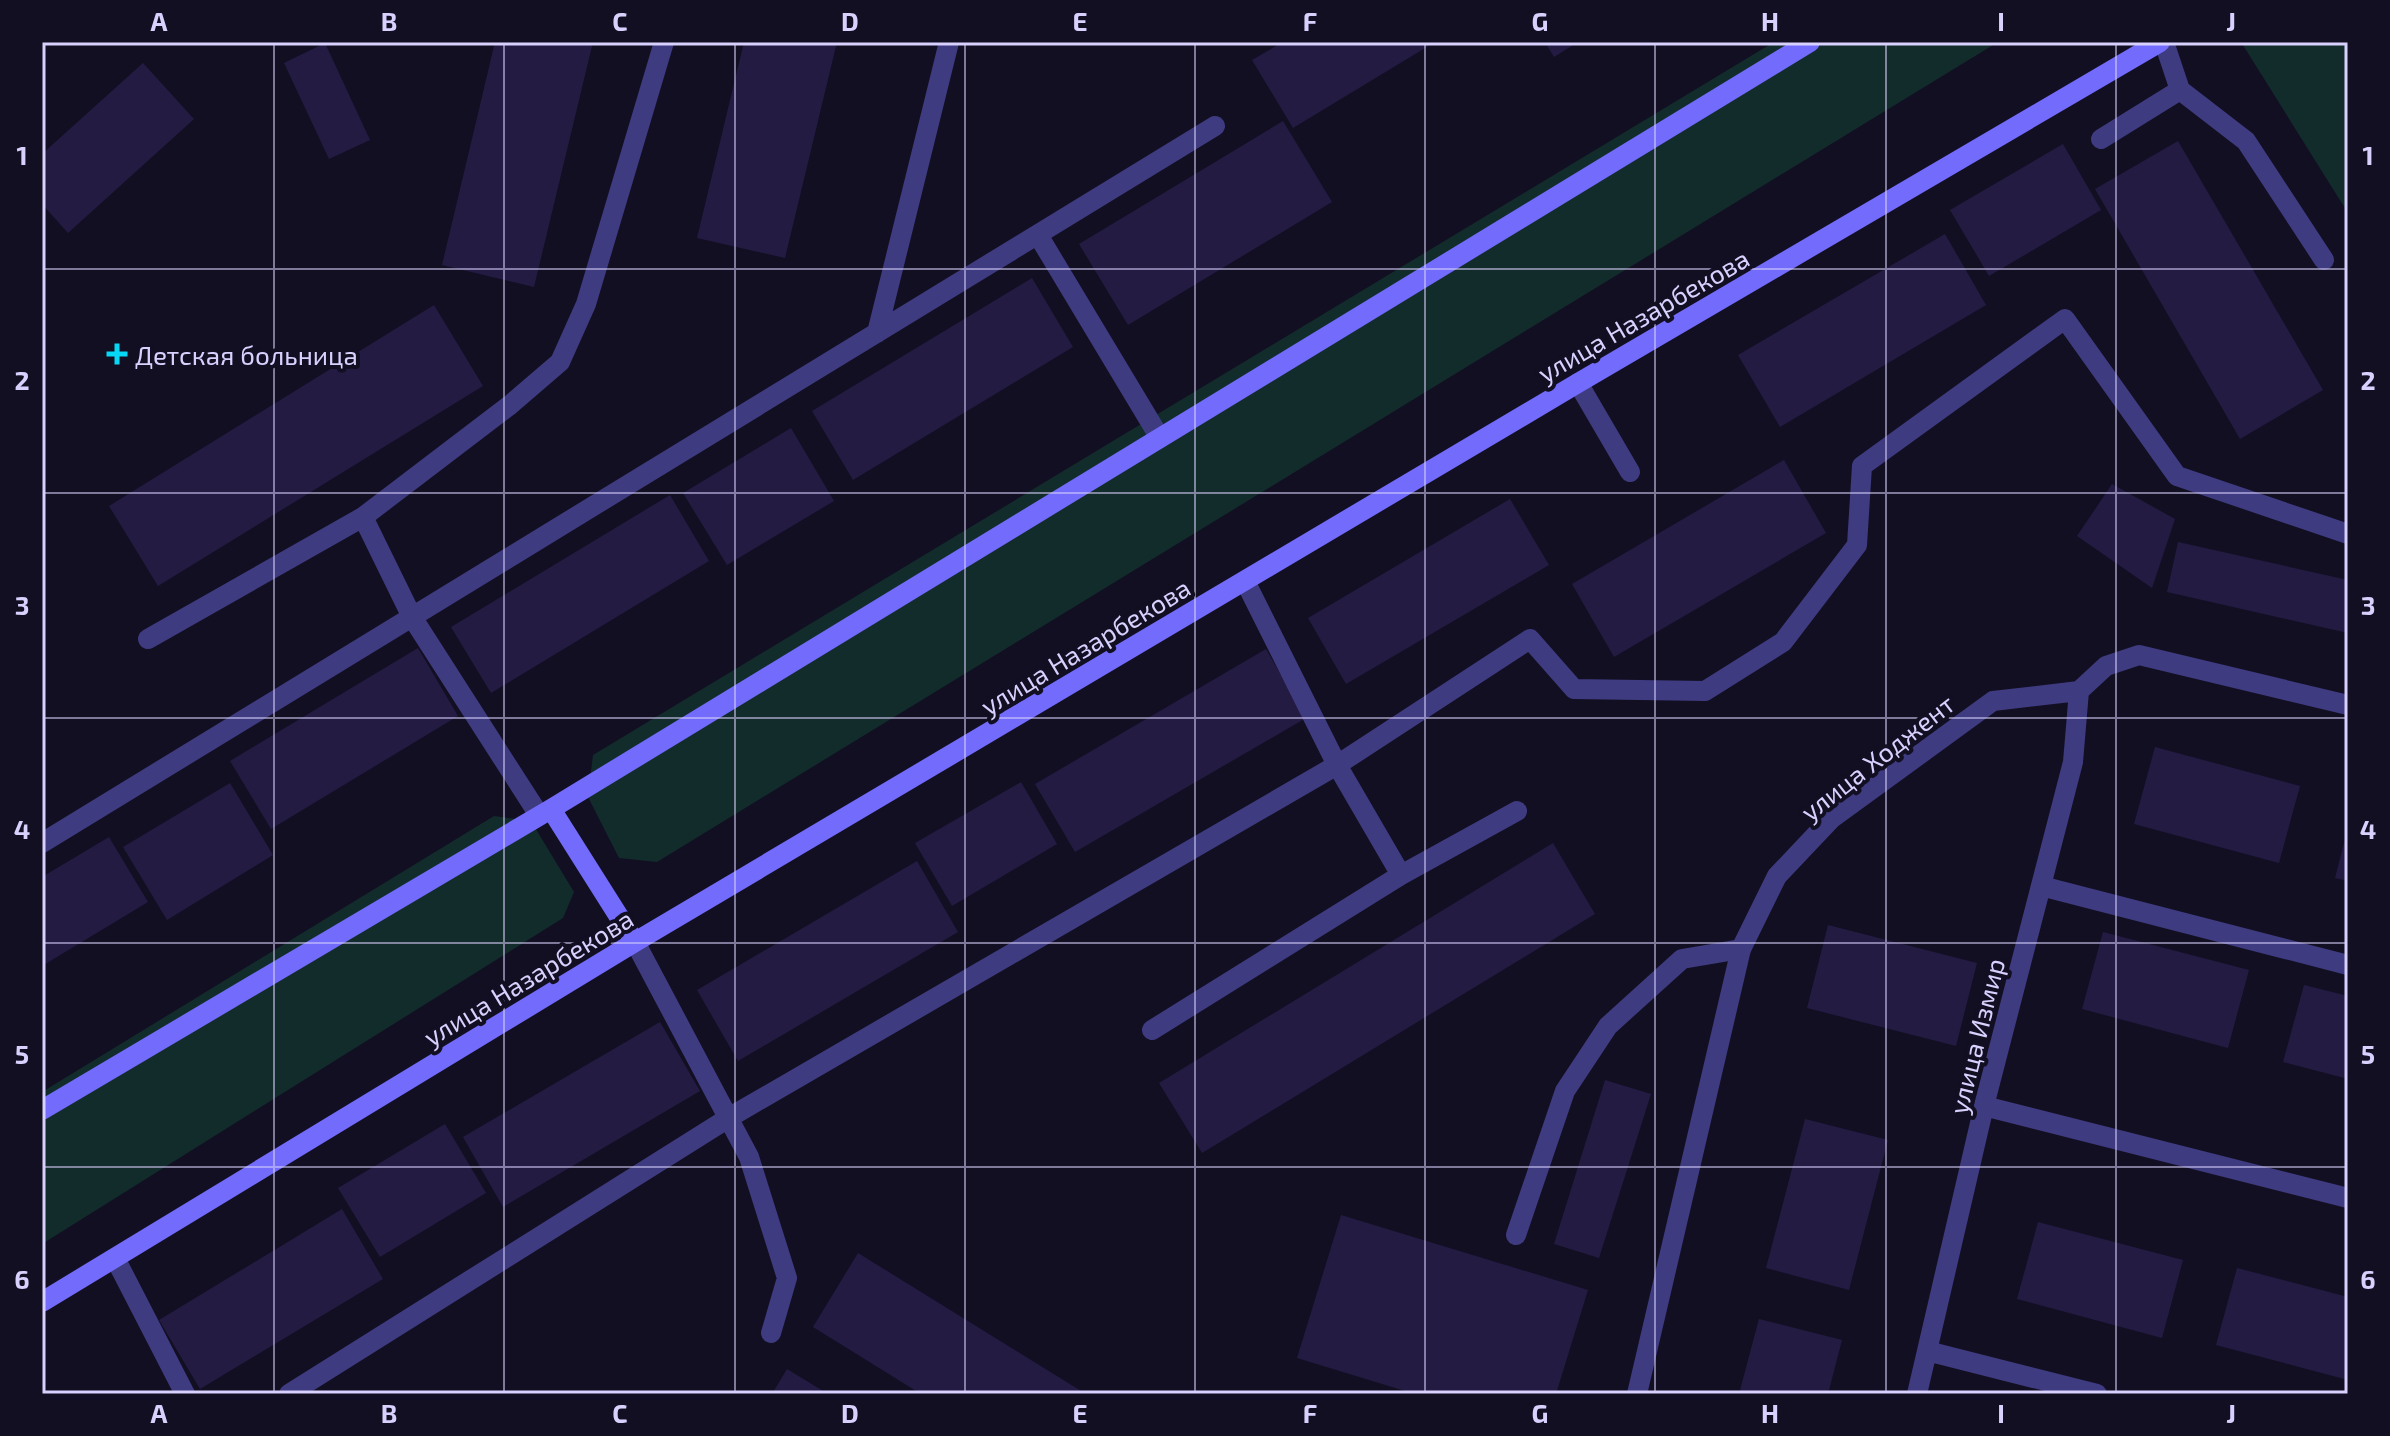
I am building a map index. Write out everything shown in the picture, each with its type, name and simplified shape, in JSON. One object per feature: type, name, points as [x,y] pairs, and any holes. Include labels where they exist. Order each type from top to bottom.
[{"type":"street","points":[[148,639],[363,517],[510,405],[560,362],[586,304],[664,42]]},
{"type":"street","points":[[877,333],[949,42]]},
{"type":"street","points":[[42,1110],[545,812],[1810,42]]},
{"type":"street","points":[[2162,42],[2180,90],[2246,141],[2324,260]]},
{"type":"street","name":"улица Назарбекова","points":[[42,1302],[116,1260],[635,942],[1578,383],[2162,42]]},
{"type":"street","points":[[2101,139],[2180,90]]},
{"type":"street","points":[[42,843],[1215,126]]},
{"type":"street","points":[[1038,235],[1160,438]]},
{"type":"street","points":[[289,1394],[730,1117],[1337,765],[1530,639],[1574,689],[1705,691],[1783,642],[1857,545],[1862,466],[2065,319],[2177,476],[2348,534]]},
{"type":"street","points":[[1578,383],[1630,472]]},
{"type":"street","points":[[363,517],[412,617],[635,942],[730,1117],[749,1157],[787,1278],[771,1333]]},
{"type":"street","points":[[1245,581],[1337,765],[1401,875]]},
{"type":"street","points":[[2079,691],[2106,666],[2139,655],[2348,705]]},
{"type":"street","name":"улица Измир","points":[[1917,1394],[1984,1106],[2073,762],[2079,691]]},
{"type":"street","name":"улица Ходжент","points":[[1637,1394],[1741,949],[1777,876],[1831,819],[1993,701],[2079,691]]},
{"type":"street","points":[[1152,1030],[1401,875],[1517,811]]},
{"type":"street","points":[[2041,886],[2348,965]]},
{"type":"street","points":[[1516,1235],[1565,1091],[1608,1026],[1682,959],[1741,949]]},
{"type":"street","points":[[1984,1106],[2348,1198]]},
{"type":"street","points":[[116,1260],[185,1394]]},
{"type":"street","points":[[1927,1351],[2097,1394]]},
{"type":"green space","points":[[1774,42],[1998,42],[657,862],[619,858],[588,797],[593,755]]},
{"type":"green space","points":[[2241,42],[2348,42],[2348,213]]},
{"type":"green space","points":[[494,816],[531,821],[574,892],[563,918],[42,1244],[42,1092]]},
{"type":"building","points":[[495,42],[593,42],[534,287],[442,265]]},
{"type":"building","points":[[744,42],[837,42],[785,258],[697,238]]},
{"type":"building","points":[[1283,42],[1435,42],[1293,128],[1252,60]]},
{"type":"building","points":[[1545,42],[1578,42],[1554,57]]},
{"type":"building","points":[[325,43],[370,140],[329,159],[284,63]]},
{"type":"building","points":[[143,63],[194,119],[68,233],[42,204],[42,154]]},
{"type":"building","points":[[1283,121],[1332,202],[1128,325],[1079,244]]},
{"type":"building","points":[[2178,141],[2323,390],[2240,439],[2095,189]]},
{"type":"building","points":[[2063,144],[2101,210],[1989,276],[1950,210]]},
{"type":"building","points":[[1945,234],[1986,305],[1780,427],[1738,355]]},
{"type":"building","points":[[1032,278],[1073,347],[853,480],[812,411]]},
{"type":"building","points":[[434,305],[483,386],[158,586],[109,506]]},
{"type":"building","points":[[791,428],[834,501],[727,565],[683,493]]},
{"type":"building","points":[[1784,460],[1826,533],[1614,657],[1572,584]]},
{"type":"building","points":[[2112,484],[2175,519],[2152,588],[2077,536]]},
{"type":"building","points":[[670,495],[709,561],[491,693],[451,627]]},
{"type":"building","points":[[1510,499],[1549,565],[1346,684],[1308,618]]},
{"type":"building","points":[[2178,542],[2348,580],[2348,633],[2167,592]]},
{"type":"building","points":[[418,648],[458,716],[271,829],[230,761]]},
{"type":"building","points":[[1266,649],[1306,718],[1075,852],[1035,784]]},
{"type":"building","points":[[2155,747],[2300,786],[2279,863],[2134,824]]},
{"type":"building","points":[[1021,782],[1057,844],[952,906],[915,843]]},
{"type":"building","points":[[230,783],[273,855],[167,920],[123,847]]},
{"type":"building","points":[[2348,831],[2348,881],[2335,878]]},
{"type":"building","points":[[109,837],[148,902],[42,966],[42,877]]},
{"type":"building","points":[[1553,843],[1595,914],[1202,1153],[1159,1083]]},
{"type":"building","points":[[917,861],[958,932],[738,1061],[697,990]]},
{"type":"building","points":[[1828,925],[1977,963],[1956,1046],[1807,1008]]},
{"type":"building","points":[[2103,932],[2249,970],[2228,1048],[2082,1009]]},
{"type":"building","points":[[2304,985],[2348,996],[2348,1079],[2283,1062]]},
{"type":"building","points":[[660,1022],[700,1091],[503,1207],[463,1137]]},
{"type":"building","points":[[1605,1080],[1651,1094],[1599,1258],[1554,1244]]},
{"type":"building","points":[[1805,1119],[1888,1140],[1849,1290],[1766,1268]]},
{"type":"building","points":[[445,1124],[486,1193],[380,1257],[338,1188]]},
{"type":"building","points":[[342,1209],[383,1279],[200,1389],[159,1320]]},
{"type":"building","points":[[1341,1215],[1588,1290],[1556,1394],[1415,1394],[1297,1358]]},
{"type":"building","points":[[2038,1222],[2183,1260],[2162,1338],[2017,1299]]},
{"type":"building","points":[[858,1253],[1086,1394],[921,1394],[813,1327]]},
{"type":"building","points":[[2237,1268],[2348,1297],[2348,1380],[2216,1345]]},
{"type":"building","points":[[1759,1319],[1842,1340],[1828,1394],[1739,1394]]},
{"type":"building","points":[[787,1369],[828,1394],[772,1394]]},
{"type":"place","name":"Детская больница","points":[[117,354]]}]
